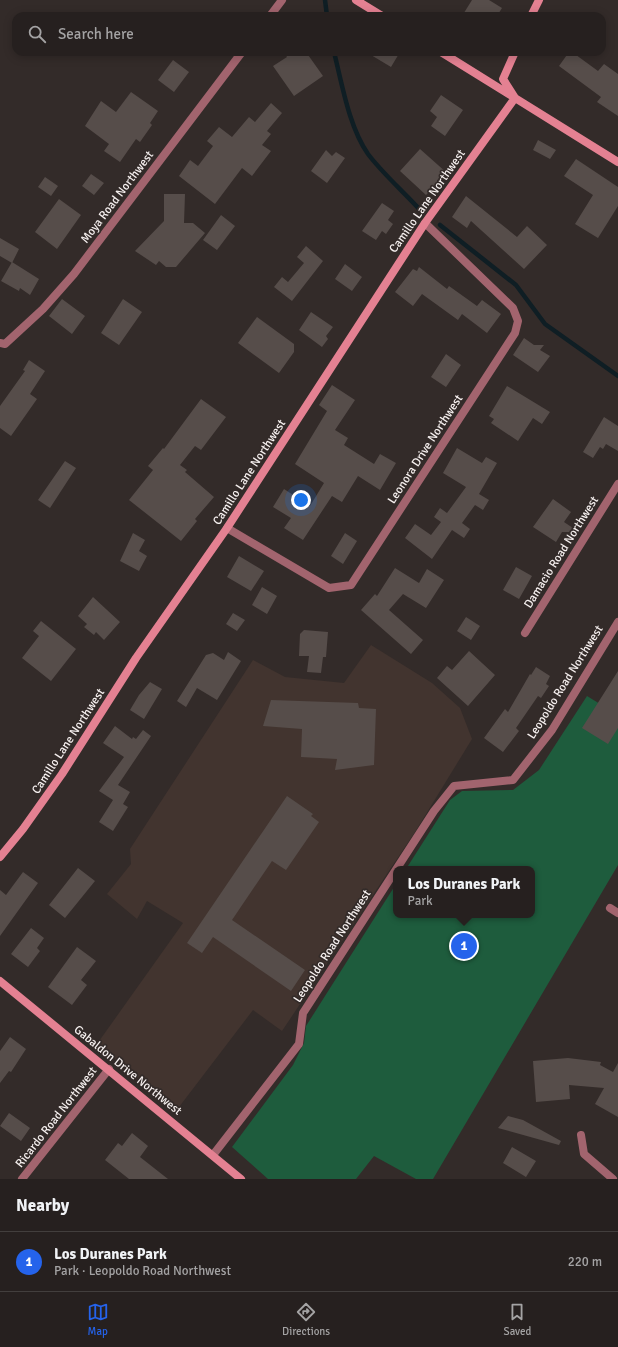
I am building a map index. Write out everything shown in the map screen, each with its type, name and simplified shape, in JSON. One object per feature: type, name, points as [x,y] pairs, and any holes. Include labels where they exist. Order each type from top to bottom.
[{"type":"street","points":[[273,12],[282,0]]},
{"type":"street","points":[[356,0],[376,12]]},
{"type":"street","points":[[533,12],[539,0]]},
{"type":"street","name":"Moya Road Northwest","points":[[0,343],[5,344],[43,309],[74,274],[239,56]]},
{"type":"street","points":[[447,56],[618,162]]},
{"type":"street","points":[[513,56],[502,79],[515,98]]},
{"type":"street","name":"Camillo Lane Northwest","points":[[0,857],[36,811],[136,658],[227,528],[425,223],[515,98]]},
{"type":"street","name":"Leonora Drive Northwest","points":[[227,528],[329,588],[351,585],[453,429],[515,332],[518,321],[513,308],[425,223]]},
{"type":"street","name":"Damacio Road Northwest","points":[[525,633],[618,484]]},
{"type":"street","name":"Leopoldo Road Northwest","points":[[398,866],[434,811],[454,786],[513,780],[552,730],[618,622]]},
{"type":"street","name":"Leopoldo Road Northwest","points":[[212,1155],[299,1044],[303,1013],[393,874]]},
{"type":"street","points":[[610,908],[618,912]]},
{"type":"street","name":"Gabaldon Drive Northwest","points":[[0,981],[241,1179]]},
{"type":"street","name":"Ricardo Road Northwest","points":[[22,1179],[109,1069]]},
{"type":"street","points":[[581,1135],[584,1154],[613,1179]]},
{"type":"shaded area","points":[[371,645],[432,683],[460,708],[472,739],[415,832],[282,1031],[253,1010],[176,1111],[97,1044],[183,923],[147,901],[137,919],[107,894],[131,864],[130,849],[253,660],[285,677],[344,683]]},
{"type":"green space","points":[[587,696],[618,715],[618,865],[433,1179],[416,1179],[374,1156],[356,1179],[268,1179],[232,1147],[293,1065],[304,1043],[306,1026],[393,889],[393,918],[535,918],[535,866],[408,866],[450,800],[462,791],[513,790],[539,770]]},
{"type":"building","points":[[472,0],[489,0],[502,8],[500,12],[464,12]]},
{"type":"building","points":[[309,56],[323,76],[294,96],[273,66],[287,57]]},
{"type":"building","points":[[373,56],[398,56],[391,67]]},
{"type":"building","points":[[566,56],[577,56],[598,71],[604,64],[618,74],[618,116],[597,102],[601,97],[559,66]]},
{"type":"building","points":[[173,60],[189,72],[174,92],[158,80]]},
{"type":"building","points":[[131,92],[158,111],[150,123],[152,125],[140,142],[136,139],[120,162],[104,151],[109,144],[85,126],[101,101],[116,112]]},
{"type":"building","points":[[441,95],[463,110],[445,136],[431,126],[437,117],[430,111]]},
{"type":"building","points":[[271,103],[282,113],[267,131],[271,134],[262,145],[271,151],[252,176],[242,168],[215,204],[179,176],[190,160],[198,166],[213,146],[207,141],[219,127],[232,137],[249,117],[255,122]]},
{"type":"building","points":[[538,140],[556,150],[550,159],[533,150]]},
{"type":"building","points":[[420,149],[447,173],[426,195],[400,171]]},
{"type":"building","points":[[326,150],[332,156],[336,152],[345,158],[327,183],[311,171]]},
{"type":"building","points":[[576,159],[618,187],[618,206],[598,238],[575,224],[593,195],[564,176]]},
{"type":"building","points":[[91,174],[104,183],[94,195],[82,186]]},
{"type":"building","points":[[45,177],[58,186],[51,196],[38,187]]},
{"type":"building","points":[[164,194],[185,194],[184,223],[193,223],[205,233],[176,267],[166,267],[159,261],[156,265],[135,251],[164,221]]},
{"type":"building","points":[[466,196],[517,237],[527,226],[547,245],[524,269],[471,221],[467,228],[452,217]]},
{"type":"building","points":[[59,199],[81,215],[57,249],[35,232]]},
{"type":"building","points":[[382,203],[394,211],[388,220],[393,224],[386,234],[382,231],[376,240],[362,231]]},
{"type":"building","points":[[221,215],[235,226],[217,250],[203,240]]},
{"type":"building","points":[[0,238],[19,249],[12,263],[0,256]]},
{"type":"building","points":[[306,246],[323,261],[292,301],[274,287],[282,277],[288,282],[304,263],[297,257]]},
{"type":"building","points":[[12,262],[39,279],[30,295],[20,288],[19,291],[1,281]]},
{"type":"building","points":[[345,264],[362,277],[352,291],[335,279]]},
{"type":"building","points":[[419,267],[447,289],[449,286],[477,306],[482,300],[501,314],[487,333],[462,314],[458,320],[422,294],[413,306],[395,292],[413,269],[417,271]]},
{"type":"building","points":[[62,299],[85,316],[72,334],[49,316]]},
{"type":"building","points":[[123,299],[142,312],[119,345],[101,333]]},
{"type":"building","points":[[311,312],[333,327],[326,336],[328,339],[322,347],[299,330]]},
{"type":"building","points":[[257,317],[294,344],[294,352],[279,373],[238,343]]},
{"type":"building","points":[[524,338],[534,345],[544,345],[540,350],[550,356],[538,372],[513,355]]},
{"type":"building","points":[[446,354],[461,365],[446,387],[431,377]]},
{"type":"building","points":[[29,360],[45,371],[30,394],[37,399],[11,436],[0,428],[0,406],[25,371],[23,370]]},
{"type":"building","points":[[332,385],[355,400],[335,430],[348,438],[344,445],[374,464],[380,454],[396,463],[380,490],[358,476],[342,502],[332,496],[303,540],[284,528],[291,518],[273,507],[284,489],[310,506],[324,483],[295,464],[327,411],[319,405]]},
{"type":"building","points":[[507,386],[550,412],[542,424],[533,418],[518,441],[491,423],[494,419],[489,416]]},
{"type":"building","points":[[201,399],[226,417],[201,450],[195,446],[180,465],[187,470],[185,472],[214,497],[195,519],[197,521],[181,541],[129,500],[153,470],[148,466],[163,448],[164,449]]},
{"type":"building","points":[[604,417],[618,426],[618,451],[606,444],[603,449],[600,447],[593,458],[583,452]]},
{"type":"building","points":[[457,448],[482,463],[486,457],[497,463],[479,494],[489,500],[483,510],[475,505],[462,523],[470,529],[464,538],[452,530],[432,559],[405,538],[415,524],[431,535],[441,522],[434,517],[440,508],[447,513],[466,487],[443,473]]},
{"type":"building","points":[[65,461],[76,468],[50,508],[38,500]]},
{"type":"building","points":[[553,499],[571,512],[564,522],[579,532],[562,532],[556,542],[533,527]]},
{"type":"building","points":[[133,533],[145,540],[139,551],[147,556],[139,571],[120,561]]},
{"type":"building","points":[[345,533],[357,541],[343,564],[331,556]]},
{"type":"building","points":[[239,556],[264,571],[251,591],[227,577]]},
{"type":"building","points":[[516,567],[532,576],[519,599],[503,590]]},
{"type":"building","points":[[395,568],[419,583],[427,569],[444,580],[426,608],[403,594],[389,610],[423,640],[411,654],[361,610],[375,594],[377,596]]},
{"type":"building","points":[[262,587],[277,596],[267,614],[252,605]]},
{"type":"building","points":[[93,597],[120,622],[104,640],[96,632],[94,635],[84,627],[87,624],[78,616]]},
{"type":"building","points":[[233,613],[245,620],[237,631],[226,624]]},
{"type":"building","points":[[466,617],[480,626],[471,640],[457,631]]},
{"type":"building","points":[[41,621],[76,649],[51,681],[22,658],[39,636],[33,631]]},
{"type":"building","points":[[304,630],[328,632],[326,657],[323,657],[321,673],[307,672],[309,656],[299,656],[300,634]]},
{"type":"building","points":[[469,651],[495,675],[468,706],[437,678],[447,666],[452,670]]},
{"type":"building","points":[[228,652],[241,661],[217,700],[197,688],[186,707],[177,701],[206,655],[213,653],[224,660]]},
{"type":"building","points":[[536,667],[550,676],[546,684],[549,686],[541,698],[538,696],[516,728],[519,731],[503,752],[484,738],[505,709],[508,712],[530,674],[531,675]]},
{"type":"building","points":[[618,671],[618,728],[608,744],[582,728]]},
{"type":"building","points":[[150,682],[162,689],[144,719],[130,710],[139,695]]},
{"type":"building","points":[[271,700],[358,703],[359,708],[376,709],[374,765],[335,770],[337,759],[301,757],[302,729],[263,726]]},
{"type":"building","points":[[115,726],[132,739],[133,737],[136,739],[143,730],[151,736],[118,785],[130,792],[123,804],[128,807],[113,831],[99,822],[113,800],[99,791],[124,757],[103,743]]},
{"type":"building","points":[[287,796],[313,814],[311,816],[319,822],[286,870],[272,861],[232,920],[305,970],[291,991],[213,937],[202,953],[187,943]]},
{"type":"building","points":[[78,868],[95,881],[65,918],[49,905]]},
{"type":"building","points":[[23,872],[38,883],[0,936],[0,890],[6,895]]},
{"type":"building","points":[[31,928],[44,938],[37,948],[40,951],[28,967],[11,954]]},
{"type":"building","points":[[77,947],[96,961],[81,980],[87,985],[72,1005],[48,987]]},
{"type":"building","points":[[10,1037],[26,1049],[11,1072],[9,1071],[0,1083],[0,1051]]},
{"type":"building","points":[[568,1058],[601,1062],[600,1065],[613,1072],[618,1063],[618,1117],[595,1104],[604,1088],[569,1085],[570,1099],[536,1102],[533,1061]]},
{"type":"building","points":[[9,1113],[30,1128],[21,1141],[0,1126]]},
{"type":"building","points":[[508,1116],[523,1120],[561,1141],[559,1145],[498,1128]]},
{"type":"building","points":[[132,1133],[148,1146],[140,1157],[168,1179],[129,1179],[105,1160],[118,1143],[122,1146]]},
{"type":"building","points":[[512,1147],[536,1161],[526,1177],[503,1163]]},
{"type":"waterway","points":[[325,0],[326,12]]},
{"type":"waterway","points":[[335,56],[347,105],[361,143],[380,169],[421,211]]},
{"type":"waterway","points":[[440,225],[516,285],[545,324],[618,376]]},
{"type":"place","name":"Los Duranes Park","points":[[464,946]]}]
